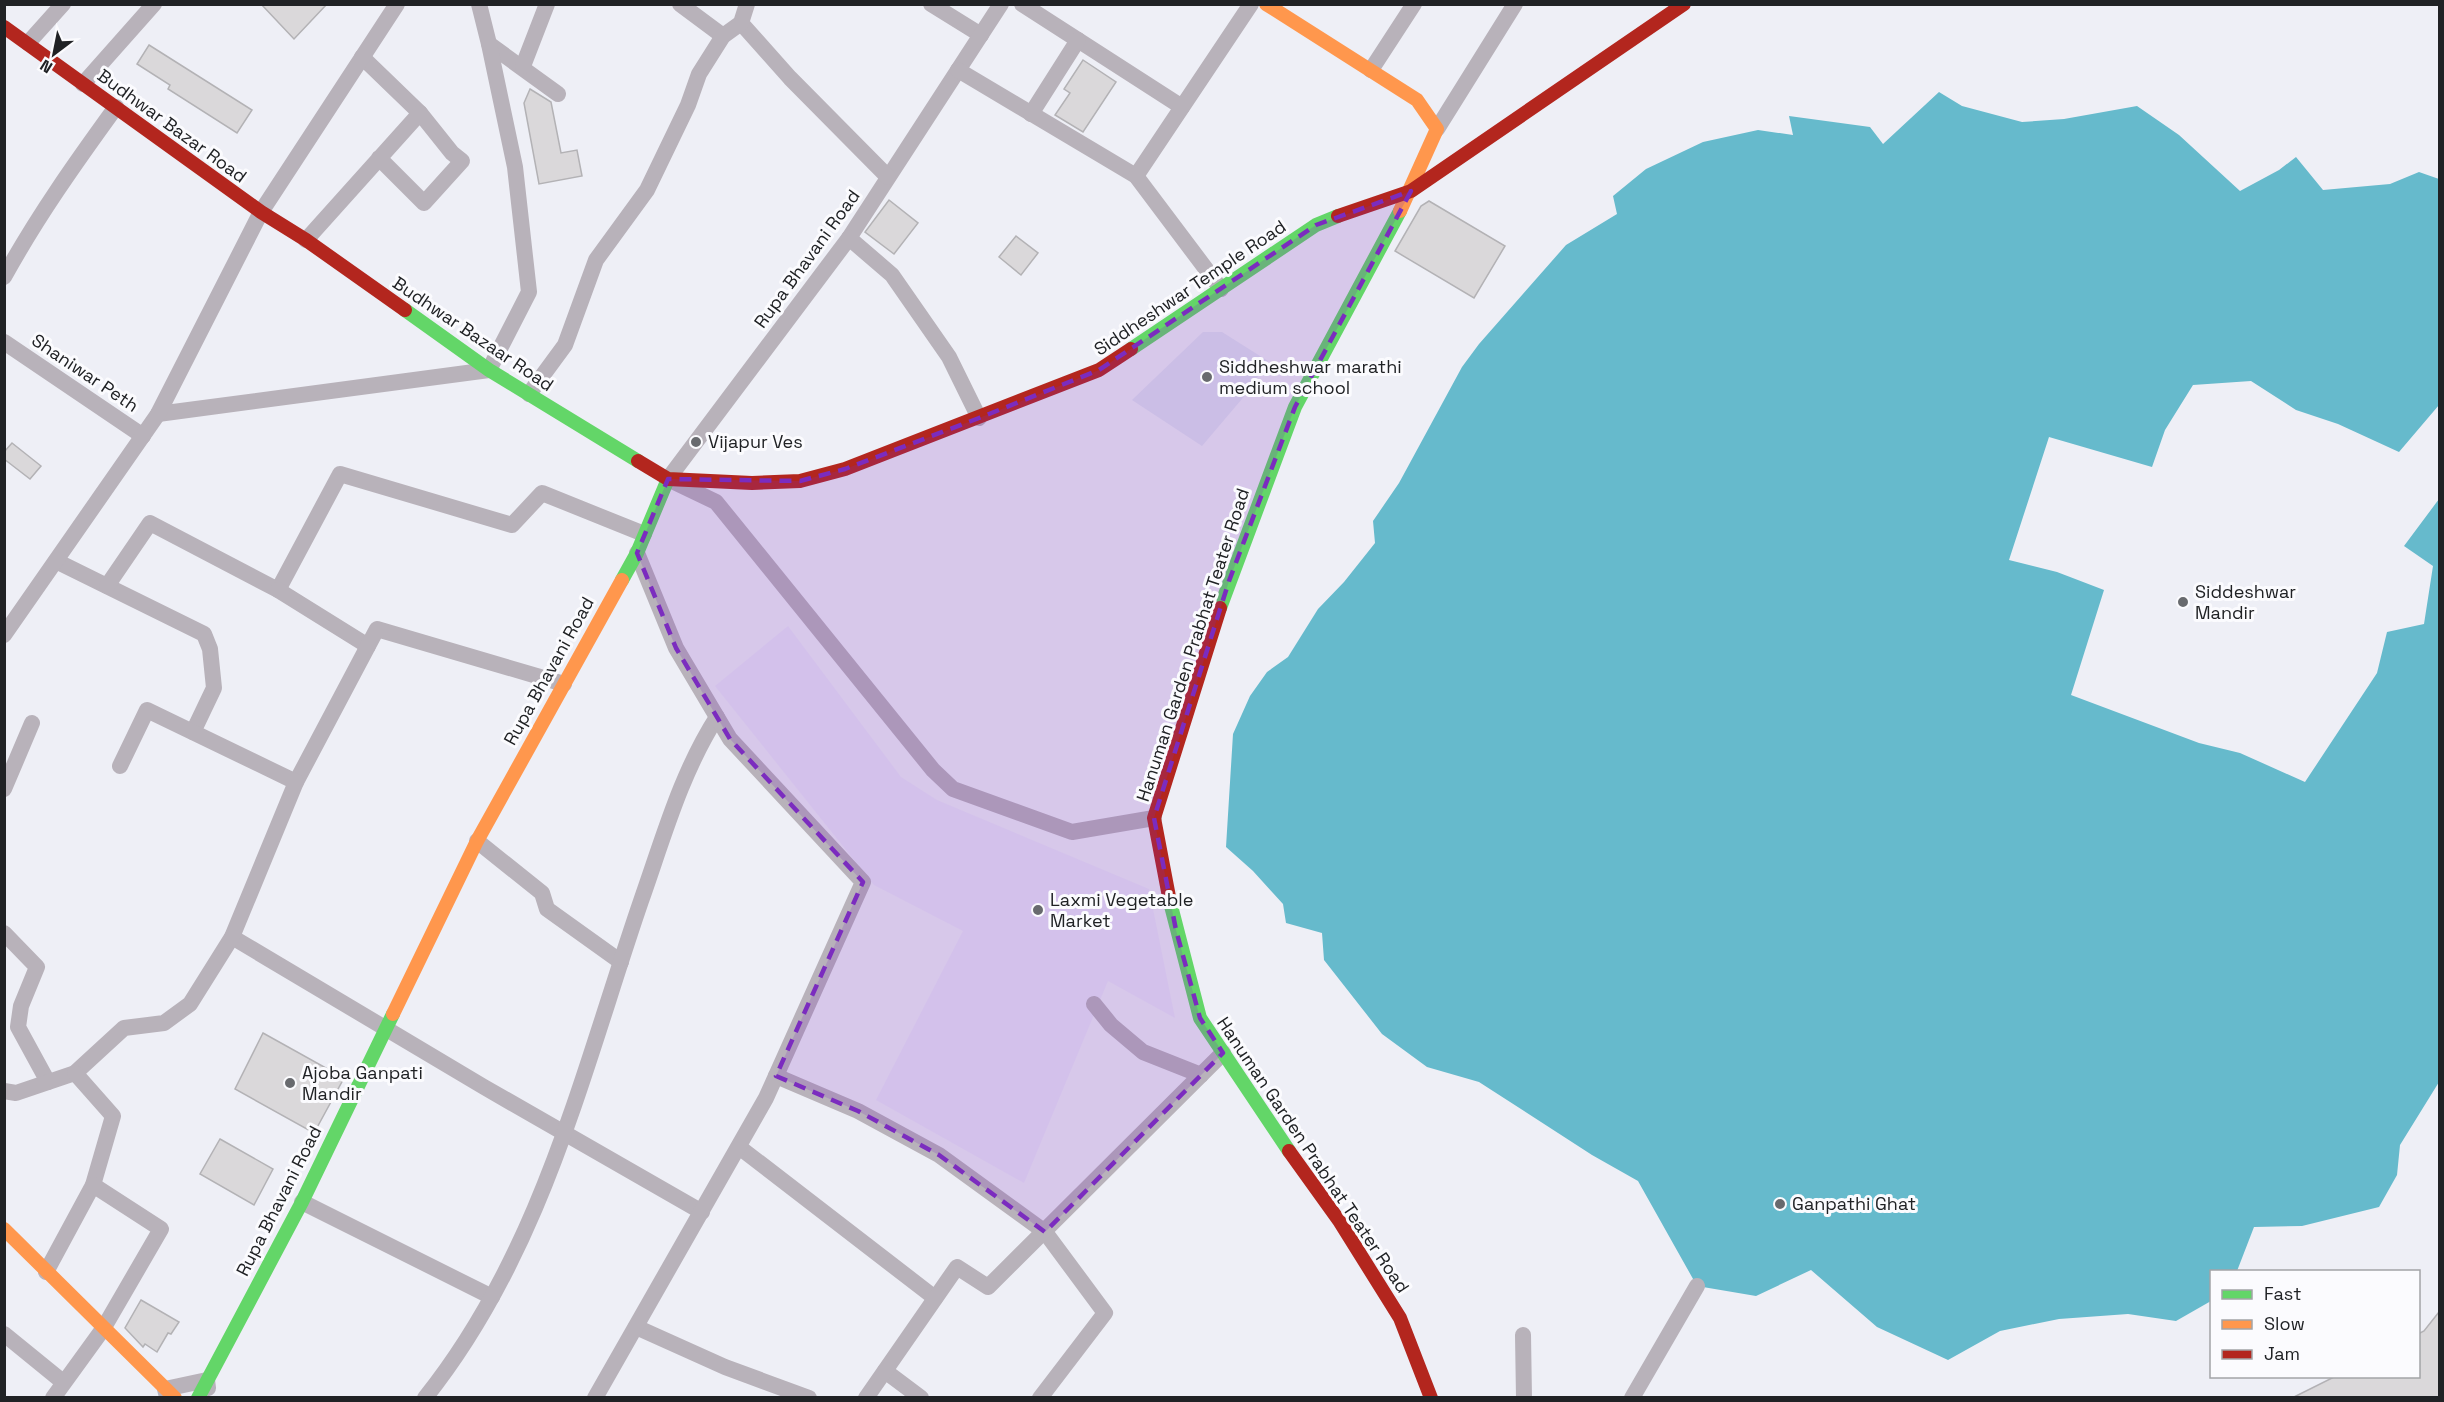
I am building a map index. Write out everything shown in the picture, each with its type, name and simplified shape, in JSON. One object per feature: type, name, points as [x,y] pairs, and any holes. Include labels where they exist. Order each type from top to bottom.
[{"type":"main road","points":[[1266,4],[1417,100],[1437,129]]},
{"type":"main road","name":"Siddheshwar Temple Road","points":[[668,479],[752,483],[800,481],[845,470],[1099,370],[1316,225],[1363,206],[1411,191],[1684,4]]},
{"type":"main road","name":"Budhwar Bazar Road","points":[[5,27],[261,213]]},
{"type":"main road","name":"Hanuman Garden Prabhat Teater Road","points":[[1431,1398],[1400,1318],[1340,1222],[1256,1104],[1200,1018],[1176,930],[1154,818],[1229,581],[1295,407],[1411,191],[1437,129]]},
{"type":"main road","name":"Budhwar Bazaar Road","points":[[261,213],[306,240],[489,370],[668,479]]},
{"type":"main road","name":"Rupa Bhavani Road","points":[[198,1398],[302,1202],[477,841],[637,553],[668,479]]},
{"type":"main road","points":[[4,1229],[169,1395]]},
{"type":"street","points":[[28,44],[63,4]]},
{"type":"street","points":[[83,84],[154,4]]},
{"type":"street","points":[[4,635],[158,414],[261,213],[397,4]]},
{"type":"street","points":[[158,414],[489,370],[529,292],[515,167],[479,4]]},
{"type":"street","points":[[523,66],[547,4]]},
{"type":"street","points":[[680,4],[723,36]]},
{"type":"street","points":[[529,394],[565,345],[596,260],[647,190],[688,105],[699,74],[723,36],[741,23],[747,4]]},
{"type":"street","points":[[931,4],[981,35]]},
{"type":"street","name":"Rupa Bhavani Road","points":[[668,479],[849,238],[1001,4]]},
{"type":"street","points":[[1022,4],[1182,107]]},
{"type":"street","points":[[1136,176],[1251,4]]},
{"type":"street","points":[[1371,70],[1414,4]]},
{"type":"street","points":[[1437,129],[1515,4]]},
{"type":"street","points":[[741,23],[790,78],[888,177]]},
{"type":"street","points":[[1031,114],[1078,40]]},
{"type":"street","points":[[489,44],[523,66],[558,94]]},
{"type":"street","points":[[362,57],[420,113],[452,153],[462,161],[424,203],[379,158]]},
{"type":"street","points":[[958,70],[1136,176],[1221,289]]},
{"type":"street","points":[[4,277],[56,190],[116,107]]},
{"type":"street","points":[[306,240],[420,113]]},
{"type":"street","points":[[849,238],[892,275],[949,357],[979,418]]},
{"type":"street","name":"Shaniwar Peth","points":[[4,342],[143,436]]},
{"type":"street","points":[[278,590],[340,474],[512,525],[542,493],[644,534]]},
{"type":"street","points":[[668,479],[716,502],[933,770],[953,789],[1072,832],[1154,818]]},
{"type":"street","points":[[107,586],[150,523],[278,590],[368,646]]},
{"type":"street","points":[[595,1398],[599,1387],[636,1328],[739,1147],[776,1076],[863,882],[730,739],[676,648],[637,553]]},
{"type":"street","points":[[56,561],[204,634],[210,649],[214,688],[193,732]]},
{"type":"street","points":[[4,1091],[16,1093],[75,1073],[124,1028],[164,1023],[190,1004],[232,937],[296,782],[376,629],[564,684]]},
{"type":"street","points":[[120,766],[147,710],[296,782]]},
{"type":"street","points":[[425,1398],[450,1366],[492,1297],[536,1204],[566,1133],[675,805],[699,745],[717,717]]},
{"type":"street","points":[[4,789],[32,723]]},
{"type":"street","points":[[477,841],[542,893],[547,909],[621,962]]},
{"type":"street","points":[[4,933],[37,967],[21,1005],[18,1027],[48,1082]]},
{"type":"street","points":[[232,937],[702,1212]]},
{"type":"street","points":[[1094,1004],[1111,1025],[1143,1052],[1201,1076]]},
{"type":"street","points":[[866,1398],[957,1267],[988,1287],[1223,1053]]},
{"type":"street","points":[[46,1272],[93,1185],[113,1116],[75,1073]]},
{"type":"street","points":[[776,1076],[858,1111],[939,1155],[1045,1232],[1105,1313],[1040,1398]]},
{"type":"street","points":[[739,1147],[935,1298]]},
{"type":"street","points":[[54,1398],[63,1382],[103,1329],[161,1230],[93,1185]]},
{"type":"street","points":[[302,1202],[492,1297]]},
{"type":"street","points":[[1632,1398],[1697,1286]]},
{"type":"street","points":[[636,1328],[780,1393],[809,1398]]},
{"type":"street","points":[[4,1334],[63,1382]]},
{"type":"street","points":[[1524,1335],[1524,1398]]},
{"type":"street","points":[[885,1371],[921,1398]]},
{"type":"street","points":[[169,1395],[207,1380],[210,1398]]},
{"type":"highlighted area","points":[[1411,191],[1295,407],[1229,581],[1154,818],[1176,930],[1200,1018],[1223,1053],[1045,1232],[939,1155],[858,1111],[776,1076],[863,882],[730,739],[676,648],[637,553],[668,479],[800,481],[845,469],[979,418],[1099,370],[1316,225]]},
{"type":"shaded area","name":"Siddheshwar marathi medium school","points":[[1203,332],[1222,332],[1268,361],[1247,393],[1202,446],[1132,400]]},
{"type":"shaded area","name":"Laxmi Vegetable Market","points":[[788,626],[901,777],[937,800],[1149,889],[1175,1018],[1108,981],[1024,1183],[876,1100],[963,931],[874,885],[715,686]]},
{"type":"water","points":[[1939,92],[1962,106],[2022,122],[2064,119],[2137,106],[2179,135],[2240,191],[2279,170],[2296,157],[2323,190],[2390,184],[2419,172],[2439,179],[2439,405],[2399,452],[2338,424],[2296,410],[2251,381],[2193,385],[2165,430],[2152,467],[2049,437],[2009,560],[2057,572],[2104,590],[2071,695],[2199,743],[2240,753],[2305,782],[2377,673],[2387,632],[2424,624],[2433,566],[2404,546],[2439,499],[2439,1082],[2400,1145],[2397,1175],[2379,1207],[2302,1226],[2254,1227],[2237,1270],[2210,1270],[2210,1302],[2176,1321],[2128,1314],[2059,1319],[2000,1331],[1948,1360],[1877,1327],[1811,1270],[1756,1296],[1697,1286],[1638,1181],[1592,1155],[1479,1082],[1427,1067],[1382,1034],[1324,960],[1322,933],[1286,923],[1283,904],[1253,871],[1226,847],[1233,734],[1250,696],[1267,672],[1288,657],[1318,609],[1344,582],[1375,543],[1373,521],[1399,483],[1462,367],[1479,344],[1566,245],[1617,214],[1613,196],[1646,169],[1703,142],[1758,130],[1793,135],[1789,116],[1870,127],[1883,144]]},
{"type":"building","points":[[261,4],[327,4],[294,39]]},
{"type":"building","points":[[149,45],[252,110],[237,133],[168,89],[170,85],[137,64]]},
{"type":"building","points":[[1083,60],[1116,82],[1083,132],[1055,115],[1070,93],[1064,89]]},
{"type":"building","points":[[530,89],[551,102],[561,153],[577,150],[582,176],[539,184],[524,103]]},
{"type":"building","points":[[889,200],[918,223],[894,254],[865,232]]},
{"type":"building","points":[[1429,201],[1505,246],[1474,298],[1395,251],[1421,206]]},
{"type":"building","points":[[1016,236],[1038,253],[1021,275],[999,257]]},
{"type":"building","points":[[12,443],[41,466],[30,479],[4,459],[4,452]]},
{"type":"building","name":"Ajoba Ganpati Mandir","points":[[263,1033],[344,1078],[314,1133],[235,1089]]},
{"type":"building","points":[[220,1139],[273,1169],[254,1205],[200,1174]]},
{"type":"building","points":[[141,1300],[179,1322],[171,1334],[168,1333],[157,1352],[145,1344],[143,1347],[125,1328]]},
{"type":"building","points":[[2439,1312],[2439,1398],[2292,1398],[2332,1378],[2420,1378],[2420,1333]]},
{"type":"traffic: fast","points":[[1220,608],[1295,407],[1400,211]]},
{"type":"traffic: fast","points":[[1131,349],[1316,225],[1338,216]]},
{"type":"traffic: fast","points":[[405,310],[489,370],[638,461]]},
{"type":"traffic: fast","points":[[622,580],[637,553],[668,479]]},
{"type":"traffic: fast","points":[[1170,902],[1200,1018],[1289,1151]]},
{"type":"traffic: fast","points":[[198,1398],[302,1202],[393,1014]]},
{"type":"traffic: slow","points":[[1266,4],[1417,100],[1437,129],[1400,211]]},
{"type":"traffic: slow","points":[[393,1014],[477,841],[622,580]]},
{"type":"traffic: slow","points":[[4,1229],[175,1398]]},
{"type":"traffic: jam","points":[[1338,216],[1411,191],[1684,4]]},
{"type":"traffic: jam","points":[[4,27],[261,212],[306,240],[405,310]]},
{"type":"traffic: jam","points":[[638,461],[668,479],[752,483],[800,481],[845,469],[1099,370],[1131,349]]},
{"type":"traffic: jam","points":[[1170,902],[1154,818],[1220,608]]},
{"type":"traffic: jam","points":[[1289,1151],[1340,1222],[1400,1318],[1431,1398]]},
{"type":"place","name":"Siddheshwar marathi medium school","points":[[1207,377]]},
{"type":"place","name":"Vijapur Ves","points":[[696,442]]},
{"type":"place","name":"Siddeshwar Mandir","points":[[2183,602]]},
{"type":"place","name":"Laxmi Vegetable Market","points":[[1038,910]]},
{"type":"place","name":"Ajoba Ganpati Mandir","points":[[290,1083]]},
{"type":"place","name":"Ganpathi Ghat","points":[[1780,1204]]}]
